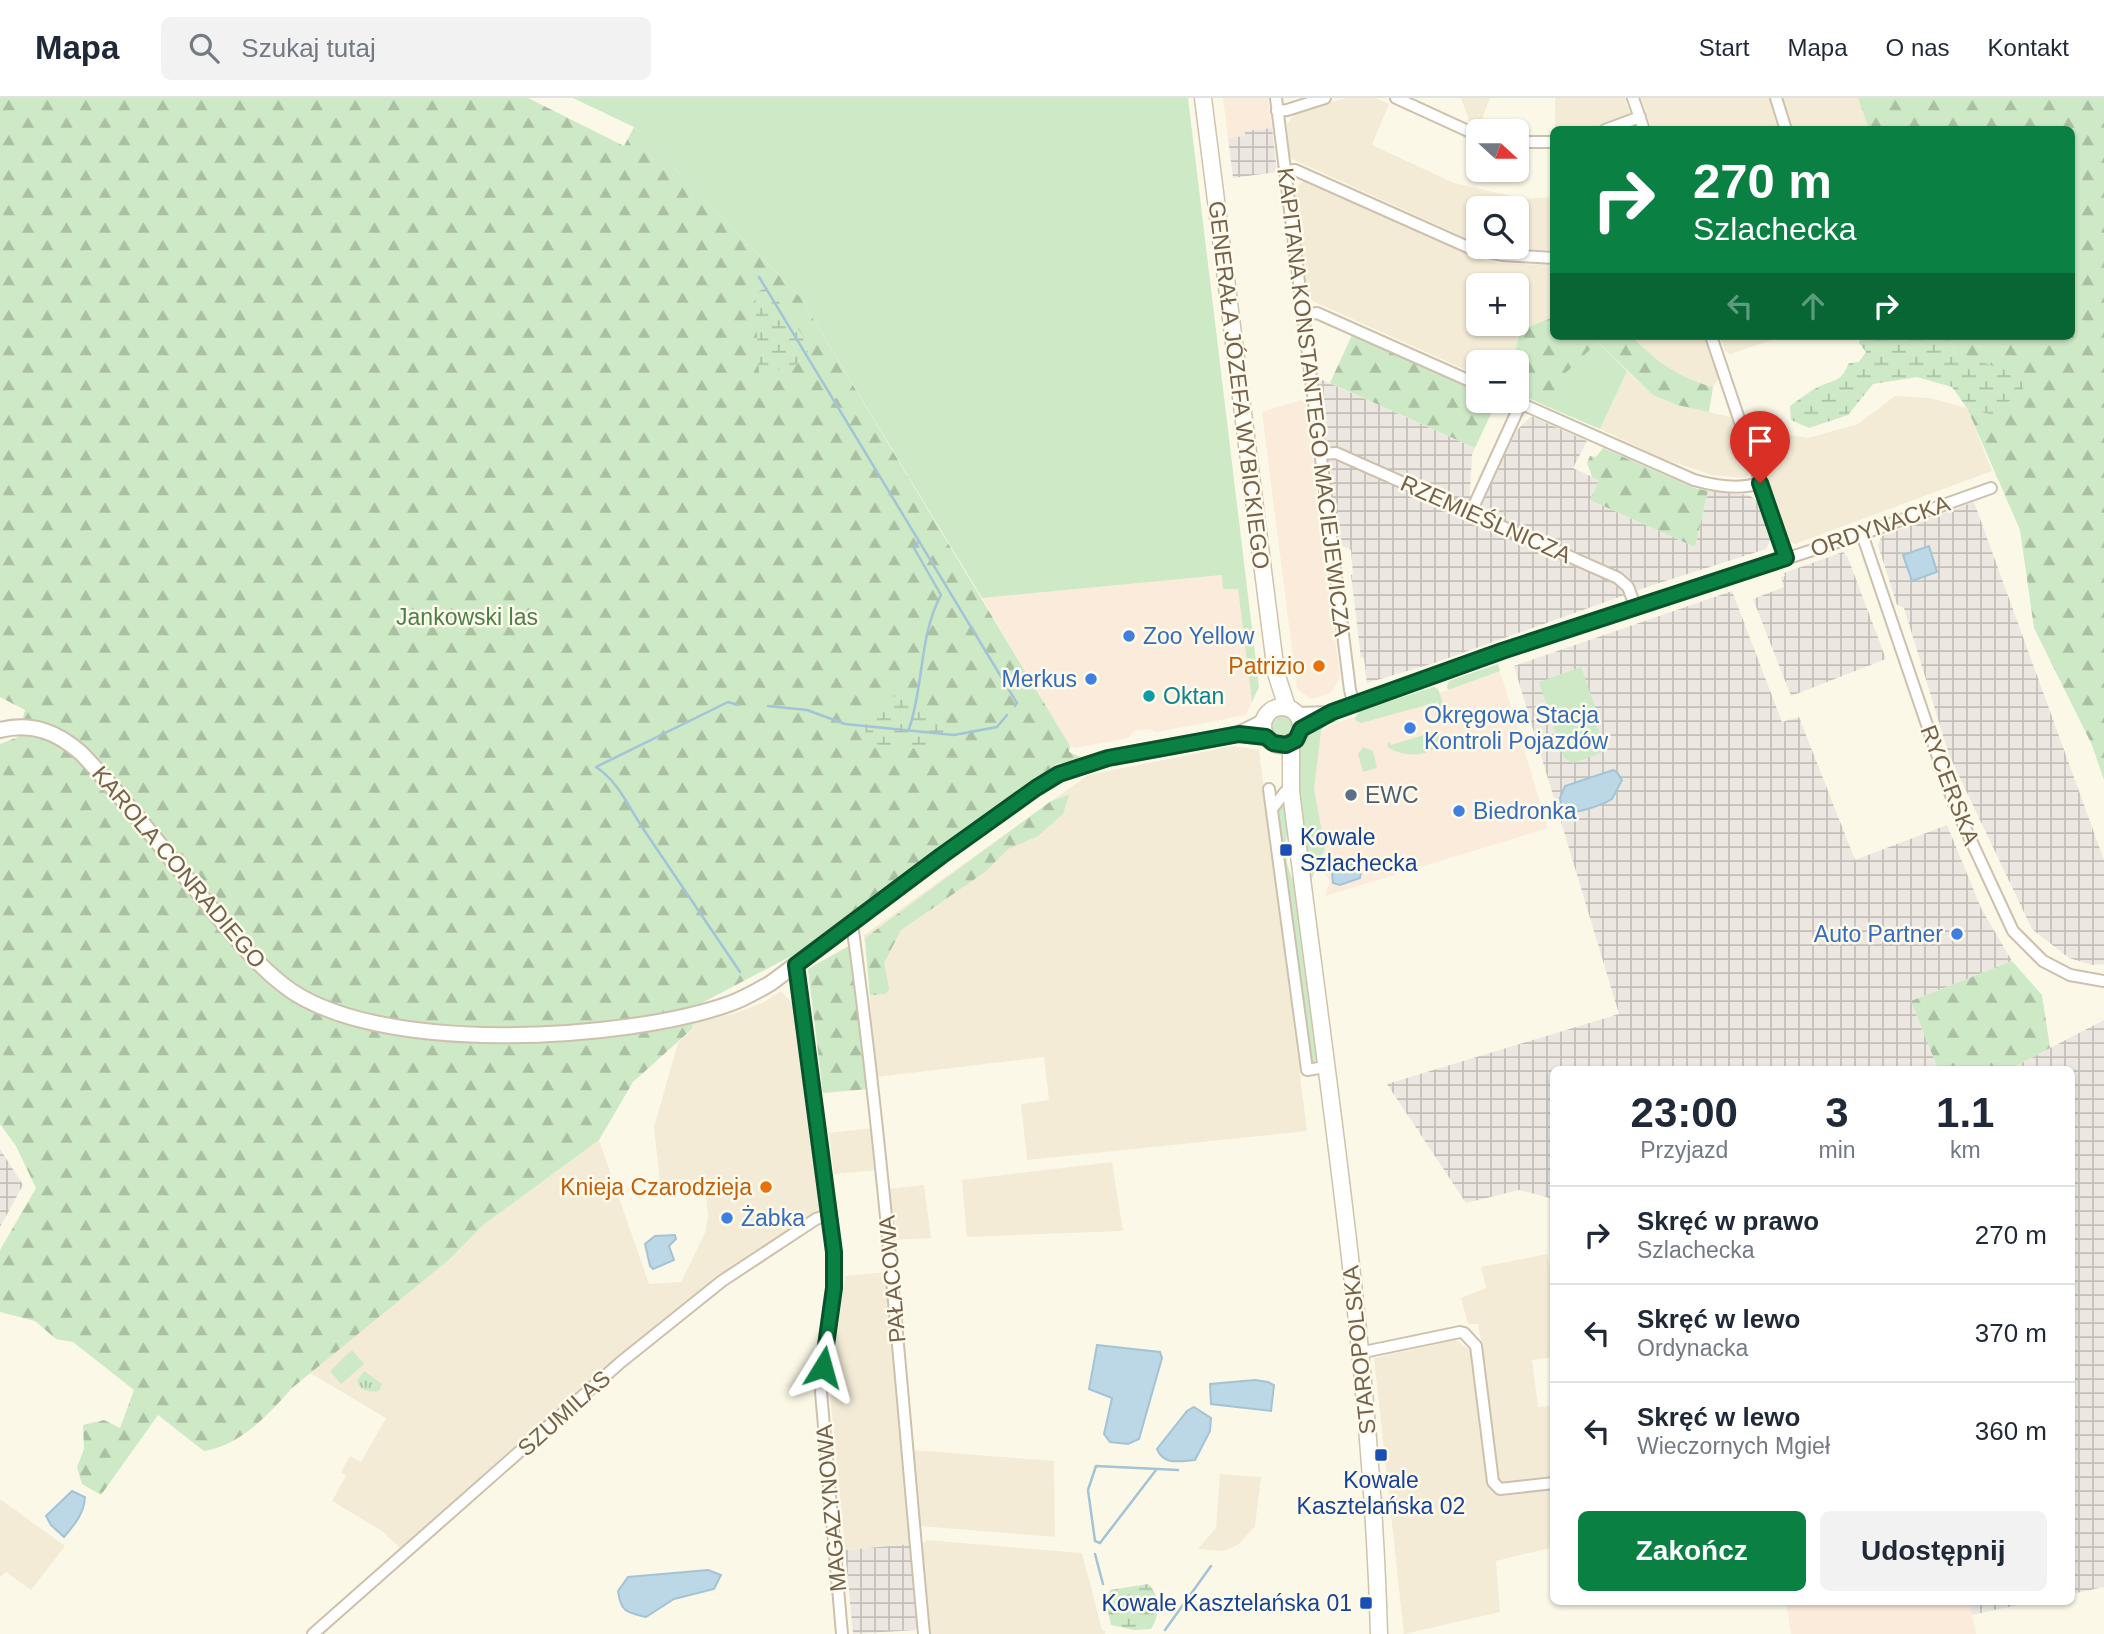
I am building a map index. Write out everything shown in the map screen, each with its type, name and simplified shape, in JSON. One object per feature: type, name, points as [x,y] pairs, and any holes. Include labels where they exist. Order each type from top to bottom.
[{"type":"main road","name":"GENERAŁA JÓZEFA WYBICKIEGO","points":[[1203,98],[1282,726]]},
{"type":"main road","name":"STAROPOLSKA","points":[[1282,726],[1340,1177],[1359,1353],[1375,1509],[1379,1634]]},
{"type":"street","name":"KAPITANA KONSTANTEGO MACIEJEWICZA","points":[[1276,98],[1354,705]]},
{"type":"street","points":[[1278,110],[1287,110],[1325,98]]},
{"type":"street","points":[[1396,98],[1466,130]]},
{"type":"street","points":[[1633,98],[1643,126]]},
{"type":"street","points":[[1776,98],[1785,126]]},
{"type":"street","points":[[1616,126],[1640,117]]},
{"type":"street","points":[[1530,142],[1550,142]]},
{"type":"street","points":[[1284,171],[1295,170],[1470,248],[1502,255],[1550,258]]},
{"type":"street","points":[[1303,315],[1317,313],[1466,379]]},
{"type":"street","points":[[1712,340],[1786,558]]},
{"type":"street","points":[[1529,407],[1694,480],[1747,487],[1760,483]]},
{"type":"street","points":[[1471,512],[1513,413]]},
{"type":"street","name":"RZEMIEŚLNICZA","points":[[1321,454],[1336,453],[1618,578],[1628,587],[1636,608]]},
{"type":"street","name":"ORDYNACKA","points":[[1282,726],[1354,705],[1502,651],[1862,534],[1991,488]]},
{"type":"street","name":"RYCERSKA","points":[[1862,534],[1954,804],[2014,931],[2032,952],[2051,965],[2070,975],[2104,981]]},
{"type":"street","name":"ORDYNACKA","points":[[1282,726],[1317,711],[1332,712]]},
{"type":"street","name":"KAROLA CONRADIEGO","points":[[0,730],[21,726],[44,730],[62,738],[81,753],[246,949],[282,985],[301,998],[333,1013],[397,1029],[461,1034],[524,1034],[642,1024],[701,1012],[747,996],[771,983],[941,856],[1059,774],[1108,758],[1282,726]]},
{"type":"street","points":[[1269,789],[1307,1070],[1325,1067]]},
{"type":"street","points":[[1272,809],[1285,792],[1291,791]]},
{"type":"street","name":"PAŁACOWA","points":[[850,925],[867,1032],[881,1161],[924,1634]]},
{"type":"street","name":"MAGAZYNOWA","points":[[796,965],[834,1252],[834,1288],[821,1392],[842,1634]]},
{"type":"street","name":"SZUMILAS","points":[[313,1634],[621,1363],[712,1289],[816,1219],[830,1214]]},
{"type":"street","points":[[1359,1353],[1464,1333],[1476,1346],[1493,1482],[1500,1489],[1550,1483]]},
{"type":"shaded area","points":[[1223,98],[1268,98],[1272,128],[1245,131],[1245,136],[1228,138]]},
{"type":"shaded area","points":[[1345,98],[1376,98],[1389,104],[1372,145],[1454,183],[1511,196],[1466,196],[1466,238],[1290,158],[1287,125],[1294,114]]},
{"type":"shaded area","points":[[1461,98],[1490,98],[1482,119],[1469,119]]},
{"type":"shaded area","points":[[1555,98],[1625,98],[1634,126],[1555,126]]},
{"type":"shaded area","points":[[1641,98],[1858,98],[1868,126],[1651,126]]},
{"type":"shaded area","points":[[1272,128],[1277,172],[1233,178],[1228,138],[1245,136],[1245,131]]},
{"type":"shaded area","points":[[1304,181],[1466,254],[1466,259],[1550,265],[1550,319],[1529,327],[1529,273],[1466,273],[1466,336],[1519,336],[1516,350],[1466,350],[1466,370],[1308,299],[1294,189]]},
{"type":"shaded area","points":[[1550,197],[1550,250],[1529,250],[1529,199]]},
{"type":"shaded area","points":[[1637,340],[1706,340],[1719,378],[1713,387],[1695,382],[1672,371],[1648,353]]},
{"type":"shaded area","points":[[1721,340],[1772,340],[1730,354],[1725,351]]},
{"type":"shaded area","points":[[1627,371],[1653,395],[1677,405],[1731,417],[1750,473],[1745,478],[1712,475],[1664,459],[1600,429]]},
{"type":"shaded area","points":[[1318,378],[1475,448],[1472,455],[1470,495],[1483,501],[1516,431],[1531,416],[1587,441],[1573,468],[1599,480],[1590,500],[1695,547],[1708,491],[1749,495],[1759,502],[1771,539],[1766,549],[1653,585],[1434,663],[1367,683],[1364,658],[1361,658],[1351,575],[1351,550],[1338,544]]},
{"type":"shaded area","points":[[1895,396],[1930,398],[1967,408],[1992,471],[1795,544],[1786,541],[1750,428],[1808,438],[1858,424]]},
{"type":"shaded area","points":[[1305,399],[1340,677],[1331,693],[1311,699],[1297,689],[1262,412]]},
{"type":"shaded area","points":[[1974,502],[2104,860],[2104,964],[2092,965],[2069,958],[2032,929],[1949,755],[1904,608],[1897,605],[1878,545],[1882,536]]},
{"type":"shaded area","points":[[1843,552],[1848,558],[1886,659],[1791,696],[1753,599],[1784,587],[1781,577],[1785,576],[1784,573]]},
{"type":"shaded area","points":[[1222,575],[1238,588],[1252,702],[1246,715],[1157,732],[1149,729],[1134,731],[1128,738],[1075,748],[1070,746],[982,598]]},
{"type":"shaded area","points":[[1732,591],[1782,722],[1799,717],[1855,860],[1947,825],[1981,908],[2012,961],[1911,1001],[1937,1066],[1550,1066],[1550,1198],[1519,1190],[1466,1203],[1387,1084],[1619,1014],[1514,666]]},
{"type":"shaded area","points":[[1500,671],[1548,828],[1325,896],[1330,881],[1318,861],[1308,767],[1317,735],[1332,724],[1448,690]]},
{"type":"shaded area","points":[[1233,746],[1259,750],[1307,1131],[1027,1160],[1021,1104],[1049,1100],[1044,1057],[877,1077],[864,935],[1088,775]]},
{"type":"shaded area","points":[[781,991],[794,1005],[821,1210],[726,1272],[620,1356],[402,1550],[382,1531],[332,1501],[346,1476],[341,1472],[350,1456],[361,1462],[386,1418],[310,1373],[450,1259],[483,1225],[599,1140],[649,1284],[681,1282],[705,1233],[708,1215],[705,1189],[661,1193],[654,1127],[678,1043],[692,1030],[693,1023],[736,1013],[764,1002]]},
{"type":"shaded area","points":[[2104,1020],[2104,1587],[2075,1593],[2075,1066],[2016,1066]]},
{"type":"shaded area","points":[[873,1128],[878,1170],[834,1174],[829,1133]]},
{"type":"shaded area","points":[[0,1149],[23,1185],[0,1227]]},
{"type":"shaded area","points":[[1112,1162],[1123,1231],[967,1237],[962,1180]]},
{"type":"shaded area","points":[[924,1185],[931,1238],[892,1240],[888,1189]]},
{"type":"shaded area","points":[[1547,1254],[1550,1268],[1550,1358],[1532,1360],[1538,1407],[1550,1406],[1550,1548],[1496,1561],[1500,1612],[1404,1634],[1374,1358],[1456,1340],[1472,1352],[1474,1367],[1485,1365],[1478,1324],[1468,1324],[1461,1298],[1486,1288],[1481,1267]]},
{"type":"shaded area","points":[[888,1272],[913,1544],[845,1550],[830,1392],[845,1276]]},
{"type":"shaded area","points":[[913,1450],[1054,1461],[1055,1537],[919,1526]]},
{"type":"shaded area","points":[[1220,1474],[1261,1477],[1255,1526],[1238,1545],[1223,1551],[1198,1549],[1216,1528]]},
{"type":"shaded area","points":[[0,1499],[65,1546],[31,1590],[6,1572],[0,1577]]},
{"type":"shaded area","points":[[927,1540],[1082,1553],[1105,1634],[929,1634],[921,1546]]},
{"type":"shaded area","points":[[913,1544],[919,1622],[915,1630],[853,1634],[845,1550]]},
{"type":"shaded area","points":[[1787,1605],[1970,1605],[1976,1634],[1791,1634]]},
{"type":"shaded area","points":[[1970,1605],[2018,1605],[1972,1615]]},
{"type":"green space","name":"Jankowski las","points":[[0,98],[528,98],[624,146],[634,127],[800,297],[1070,746],[1069,752],[1083,758],[1057,764],[818,942],[696,1006],[692,1029],[633,1082],[599,1140],[483,1225],[450,1259],[292,1388],[242,1436],[230,1443],[204,1451],[158,1415],[101,1495],[82,1484],[77,1467],[84,1449],[83,1425],[104,1420],[120,1428],[134,1390],[73,1342],[56,1339],[35,1321],[0,1312],[0,1250],[36,1188],[16,1146],[0,1124],[0,744],[18,737],[25,710],[0,697]]},
{"type":"green space","points":[[573,98],[1188,98],[1259,687],[1252,702],[1238,589],[1223,589],[1222,575],[982,598],[800,297],[634,127]]},
{"type":"green space","points":[[1858,98],[2104,98],[2104,780],[2092,745],[2034,628],[2020,530],[1967,408],[1992,415],[1954,353],[1949,340],[2075,340],[2075,126],[1868,126]]},
{"type":"green space","points":[[768,287],[807,341],[808,352],[795,365],[759,375],[755,293]]},
{"type":"green space","points":[[1550,319],[1550,340],[1636,340],[1670,368],[1713,387],[1709,412],[1677,405],[1653,395],[1598,342],[1555,383],[1559,396],[1553,409],[1529,398],[1529,350],[1516,350],[1519,336],[1529,336],[1529,327]]},
{"type":"green space","points":[[1352,335],[1466,386],[1466,413],[1491,413],[1475,448],[1330,383]]},
{"type":"green space","points":[[1860,340],[1949,340],[1954,353],[2021,375],[2023,390],[1992,415],[1967,408],[1952,387],[1917,377],[1873,384],[1848,415],[1809,428],[1791,420],[1790,406],[1816,388],[1840,377],[1849,363],[1859,362],[1866,352],[1859,343]]},
{"type":"green space","points":[[1598,342],[1627,371],[1600,429],[1553,409],[1558,396],[1554,383]]},
{"type":"green space","points":[[1603,448],[1694,488],[1708,491],[1695,547],[1590,500],[1599,480],[1592,477],[1587,463],[1590,456],[1596,457]]},
{"type":"green space","points":[[1498,664],[1500,671],[1448,690],[1449,681]]},
{"type":"green space","points":[[1581,667],[1599,717],[1596,724],[1606,751],[1573,763],[1564,758],[1539,682]]},
{"type":"green space","points":[[1434,687],[1438,689],[1446,711],[1441,713],[1438,702],[1361,723],[1356,721],[1359,711]]},
{"type":"green space","points":[[882,696],[910,699],[933,711],[946,725],[939,747],[893,749],[866,741],[865,718]]},
{"type":"green space","points":[[1283,716],[1291,719],[1294,727],[1291,735],[1283,738],[1275,735],[1272,727],[1275,719]]},
{"type":"green space","points":[[1333,719],[1339,721],[1326,725],[1321,731],[1314,789],[1325,848],[1309,885],[1297,791],[1297,755],[1299,745],[1309,732]]},
{"type":"green space","points":[[1437,731],[1441,741],[1430,751],[1408,754],[1387,746],[1389,742],[1391,745]]},
{"type":"green space","points":[[1363,747],[1373,751],[1377,768],[1363,772],[1358,754]]},
{"type":"green space","points":[[1069,795],[1063,814],[1038,836],[1008,849],[985,872],[901,930],[884,963],[889,989],[886,994],[870,995],[865,938],[1051,801]]},
{"type":"green space","points":[[1285,797],[1285,849],[1298,893],[1318,1057],[1315,1062],[1308,1059],[1278,809]]},
{"type":"green space","points":[[854,943],[869,1089],[823,1093],[808,969]]},
{"type":"green space","points":[[2012,961],[2042,995],[2050,1048],[2016,1066],[1937,1066],[1911,1001]]},
{"type":"green space","points":[[352,1350],[364,1364],[341,1384],[330,1371]]},
{"type":"green space","points":[[364,1371],[382,1384],[379,1391],[360,1387],[357,1381]]},
{"type":"green space","points":[[1148,1584],[1155,1594],[1158,1606],[1151,1629],[1134,1630],[1111,1625],[1107,1607],[1110,1590]]},
{"type":"water","points":[[1929,546],[1937,572],[1912,581],[1903,555]]},
{"type":"water","points":[[1613,770],[1622,780],[1612,799],[1579,811],[1563,809],[1560,798],[1565,786]]},
{"type":"water","points":[[1351,864],[1361,871],[1360,878],[1340,885],[1333,883],[1332,873],[1335,868]]},
{"type":"water","points":[[675,1235],[676,1239],[669,1246],[674,1260],[653,1269],[645,1244],[655,1236]]},
{"type":"water","points":[[1097,1345],[1160,1352],[1162,1358],[1139,1439],[1128,1444],[1110,1442],[1104,1434],[1112,1398],[1089,1389]]},
{"type":"water","points":[[1255,1380],[1274,1385],[1271,1411],[1211,1404],[1210,1384]]},
{"type":"water","points":[[1194,1407],[1211,1418],[1210,1431],[1195,1460],[1173,1461],[1164,1458],[1157,1449],[1187,1411]]},
{"type":"water","points":[[72,1491],[85,1497],[83,1509],[64,1537],[46,1516]]},
{"type":"water","points":[[708,1570],[721,1575],[714,1589],[674,1599],[646,1617],[629,1612],[621,1603],[618,1591],[628,1577]]},
{"type":"waterway","points":[[759,277],[1017,703],[1015,706]]},
{"type":"waterway","points":[[909,729],[929,627],[941,595],[914,548],[919,541]]},
{"type":"waterway","points":[[738,705],[728,702],[596,767],[617,788],[740,972]]},
{"type":"waterway","points":[[768,706],[807,710],[845,724],[954,735],[997,727],[1007,715]]},
{"type":"waterway","points":[[1156,1470],[1100,1543],[1095,1541],[1088,1490],[1096,1466],[1178,1470]]},
{"type":"waterway","points":[[1095,1554],[1103,1584]]},
{"type":"waterway","points":[[1165,1630],[1211,1566]]},
{"type":"place","name":"Zoo Yellow","points":[[1129,636]]},
{"type":"place","name":"Patrizio","points":[[1319,666]]},
{"type":"place","name":"Merkus","points":[[1091,679]]},
{"type":"place","name":"Oktan","points":[[1149,696]]},
{"type":"place","name":"Okręgowa Stacja Kontroli Pojazdów","points":[[1410,728]]},
{"type":"place","name":"EWC","points":[[1351,795]]},
{"type":"place","name":"Biedronka","points":[[1459,811]]},
{"type":"place","name":"Kowale Szlachecka","points":[[1286,850]]},
{"type":"place","name":"Auto Partner","points":[[1957,934]]},
{"type":"place","name":"Knieja Czarodzieja","points":[[766,1187]]},
{"type":"place","name":"Żabka","points":[[727,1218]]},
{"type":"place","name":"Kowale Kasztelańska 02","points":[[1381,1455]]},
{"type":"place","name":"Kowale Kasztelańska 01","points":[[1366,1603]]},
{"type":"route","points":[[823,1367],[834,1288],[834,1252],[796,965],[941,856],[1059,774],[1108,758],[1239,734],[1246,737],[1266,737],[1273,743],[1286,745],[1296,740],[1301,729],[1320,721],[1332,712],[1502,651],[1786,558],[1760,483]]}]
